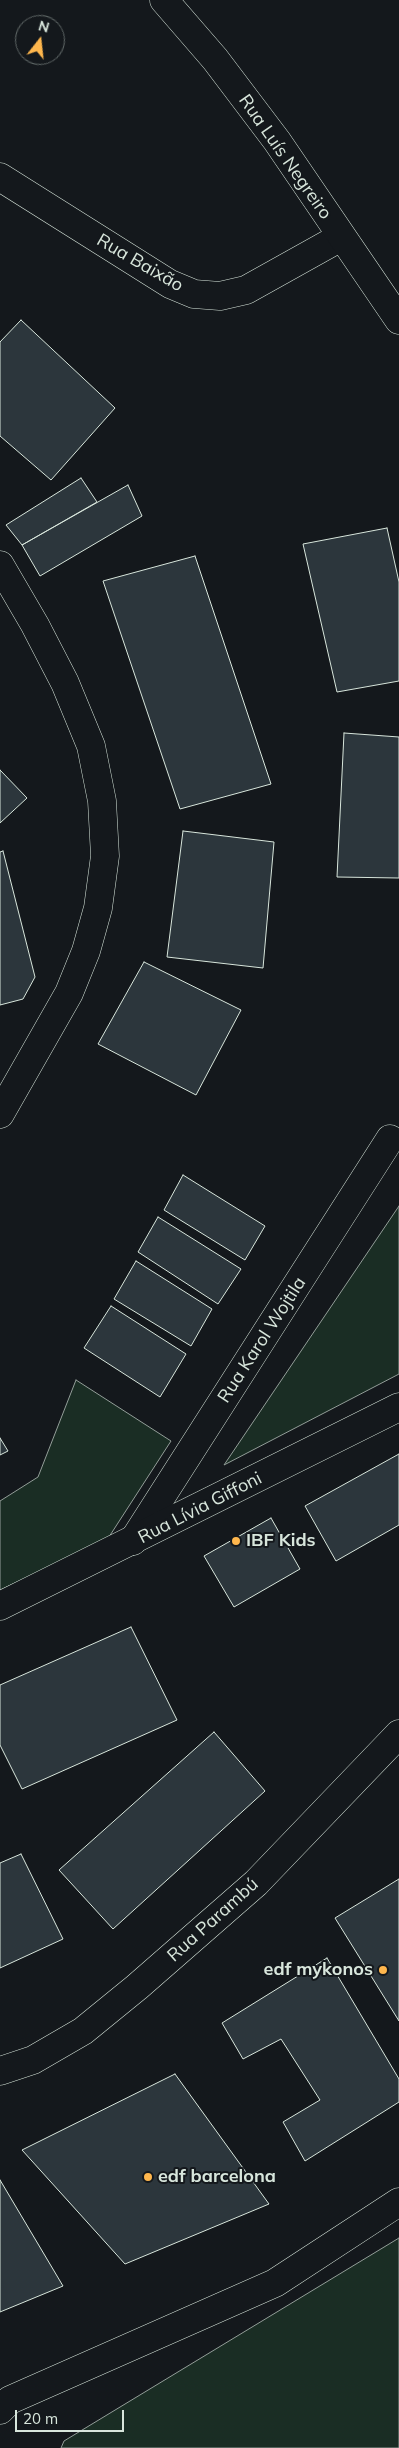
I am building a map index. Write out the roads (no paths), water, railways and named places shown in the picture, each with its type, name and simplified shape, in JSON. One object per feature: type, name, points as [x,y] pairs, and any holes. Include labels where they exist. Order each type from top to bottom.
[{"type":"street","name":"Rua Luís Negreiro","points":[[164,0],[215,59],[277,141],[399,320]]},
{"type":"street","name":"Rua Baixão","points":[[0,177],[170,284],[194,294],[220,296],[246,290],[341,237]]},
{"type":"street","points":[[0,565],[35,625],[65,683],[91,746],[102,801],[105,856],[98,908],[86,951],[69,993],[0,1114]]},
{"type":"street","name":"Rua Karol Wojtila","points":[[133,1541],[390,1139]]},
{"type":"street","name":"Rua Lívia Giffoni","points":[[0,1606],[399,1408]]},
{"type":"street","name":"Rua Parambú","points":[[0,2071],[33,2060],[83,2031],[138,1987],[256,1883],[399,1734]]},
{"type":"street","points":[[0,2410],[10,2400],[274,2283],[399,2202]]},
{"type":"place","name":"IBF Kids","points":[[236,1541]]},
{"type":"place","name":"edf mykonos","points":[[383,1970]]},
{"type":"place","name":"edf barcelona","points":[[148,2177]]}]
